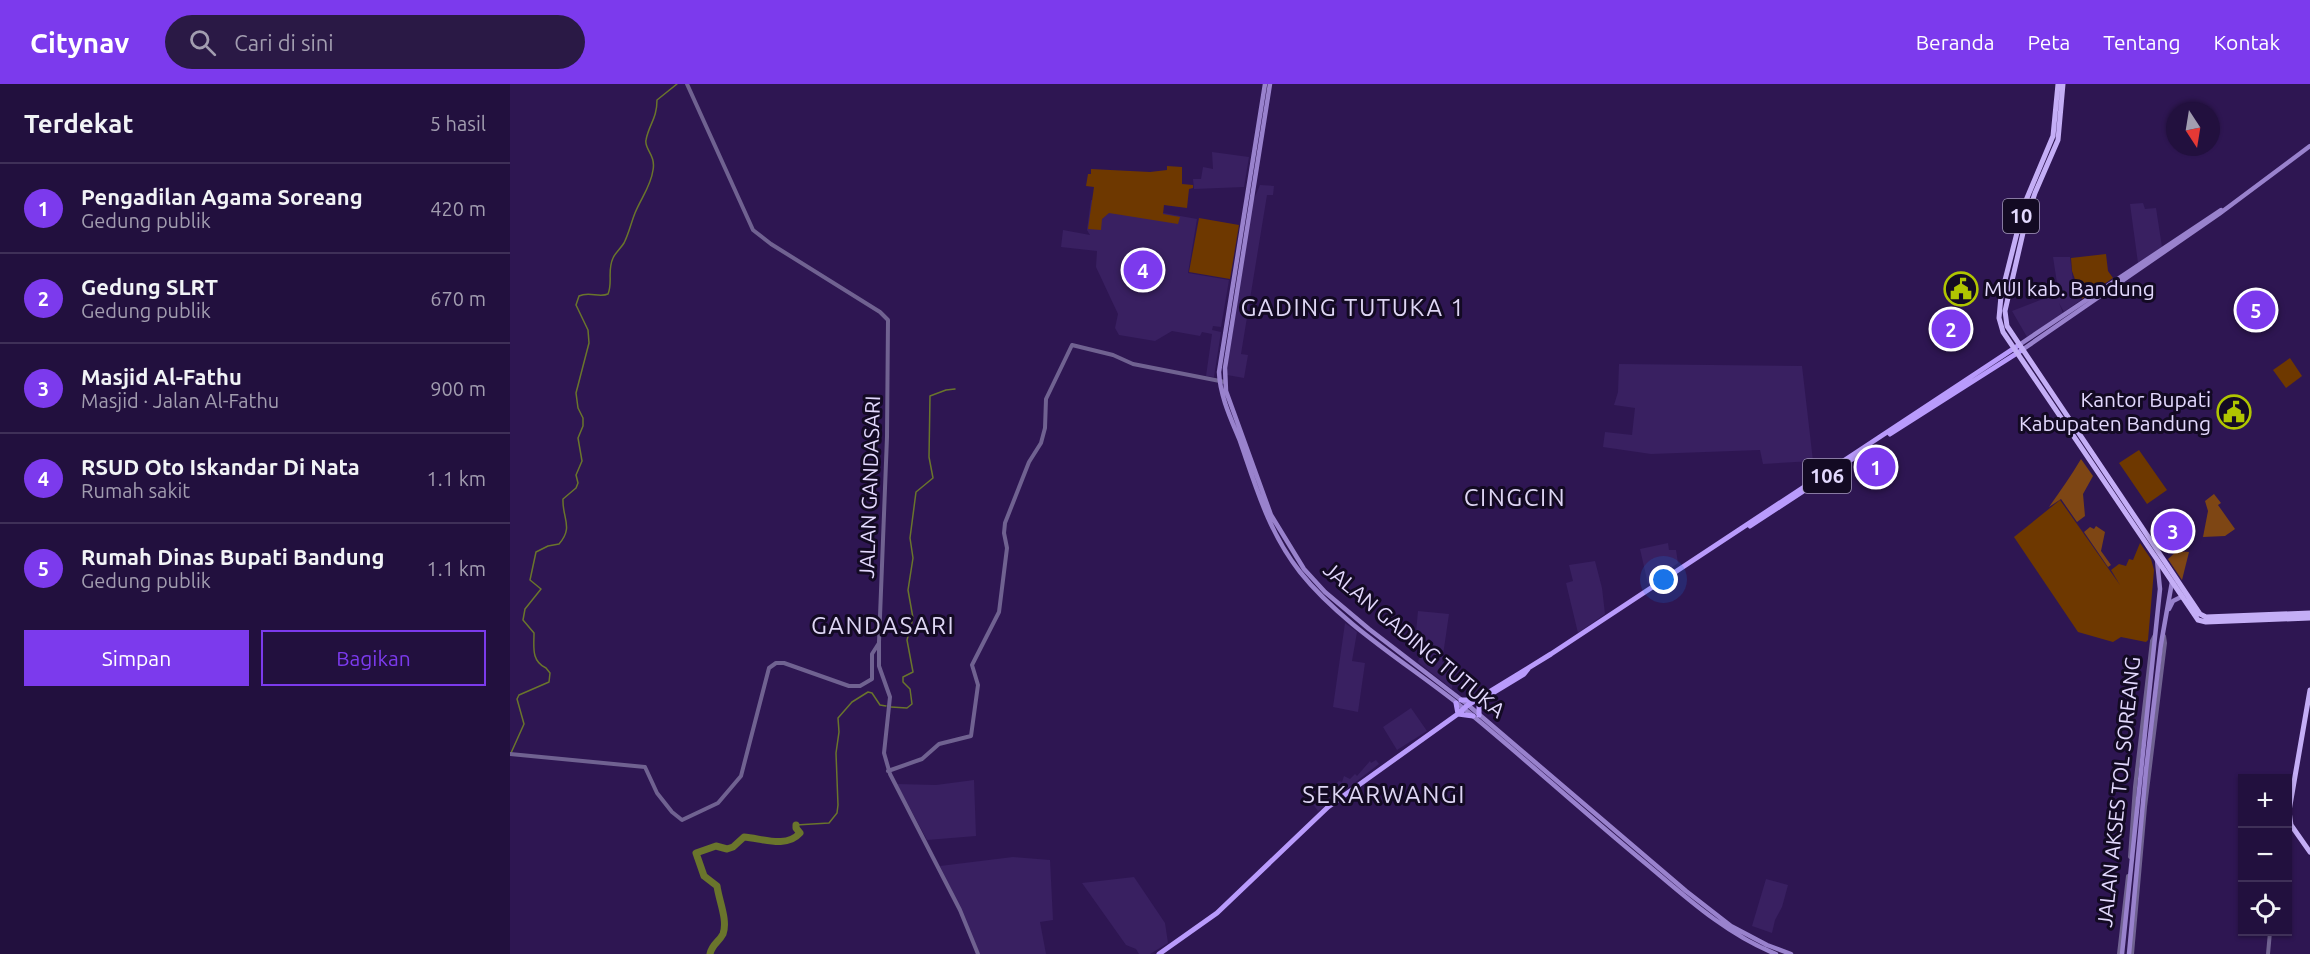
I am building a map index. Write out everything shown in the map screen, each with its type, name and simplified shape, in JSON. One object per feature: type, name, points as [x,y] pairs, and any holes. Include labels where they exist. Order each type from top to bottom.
[{"type":"highway","name":"10","points":[[2058,84],[2053,136],[2020,219],[1999,309],[2001,327],[2015,351],[2072,429]]},
{"type":"highway","name":"10","points":[[2063,84],[2058,140],[2030,208],[2005,311],[2007,326],[2171,578],[2193,616],[2202,622],[2310,613]]},
{"type":"highway","name":"10","points":[[2128,513],[2157,560],[2203,616],[2310,618]]},
{"type":"highway","points":[[2292,788],[2310,690]]},
{"type":"highway","points":[[2292,826],[2310,852]]},
{"type":"main road","name":"JALAN GADING TUTUKA","points":[[1265,84],[1222,380],[1265,501],[1282,536],[1304,569],[1325,592],[1375,637],[1459,701],[1464,709],[1476,716],[1728,930],[1776,954]]},
{"type":"main road","name":"JALAN GADING TUTUKA","points":[[1234,295],[1270,84]]},
{"type":"main road","points":[[2021,347],[2223,210],[2310,146]]},
{"type":"main road","name":"106","points":[[1159,954],[1217,914],[1328,807],[1464,709],[1524,674],[1529,668],[2021,347]]},
{"type":"main road","name":"JALAN AKSES TOL SOREANG","points":[[2130,954],[2139,881],[2143,769],[2160,590],[2157,560]]},
{"type":"main road","points":[[2160,590],[2171,578]]},
{"type":"main road","name":"JALAN AKSES TOL SOREANG","points":[[2120,954],[2143,769],[2171,578]]},
{"type":"main road","points":[[2166,615],[2173,601],[2181,597]]},
{"type":"main road","points":[[1459,701],[1477,701],[1476,716],[1464,709],[1459,701]]},
{"type":"main road","name":"JALAN GADING TUTUKA","points":[[1655,868],[1731,926],[1761,942],[1791,954]]},
{"type":"street","name":"JALAN GANDASARI","points":[[688,85],[753,230],[765,240],[880,312],[888,320],[888,437],[879,642],[879,666],[890,702],[884,753],[888,771],[960,910],[978,954]]},
{"type":"street","points":[[888,771],[922,759],[939,744],[971,736],[978,685],[972,665],[999,612],[1007,548],[1005,523],[1029,462],[1041,443],[1045,428],[1046,399],[1072,345],[1113,355],[1133,364],[1222,380]]},
{"type":"street","name":"JALAN AKSES TOL SOREANG","points":[[2131,860],[2145,698],[2152,641],[2155,634]]},
{"type":"street","name":"JALAN AKSES TOL SOREANG","points":[[2139,881],[2145,807],[2165,644],[2164,635]]},
{"type":"street","points":[[512,754],[645,767],[657,793],[672,812],[682,820],[718,803],[741,776],[769,668],[776,663],[784,663],[849,686],[860,686],[872,679],[872,654],[879,642]]},
{"type":"street","points":[[2268,954],[2270,936]]},
{"type":"shaded area","points":[[1212,152],[1249,157],[1244,187],[1194,189],[1193,179],[1201,179],[1203,167],[1213,169]]},
{"type":"shaded area","points":[[1167,166],[1182,167],[1182,184],[1193,185],[1193,188],[1189,189],[1187,208],[1164,205],[1163,214],[1180,217],[1178,224],[1109,213],[1102,219],[1101,230],[1088,229],[1094,187],[1086,186],[1091,169],[1150,172],[1167,170]]},
{"type":"shaded area","points":[[1260,185],[1274,186],[1273,195],[1267,195],[1241,354],[1248,355],[1244,378],[1227,375],[1227,369],[1253,201]]},
{"type":"shaded area","points":[[1091,200],[1197,219],[1188,273],[1229,280],[1221,327],[1213,326],[1212,330],[1221,332],[1214,377],[1206,376],[1212,334],[1202,332],[1200,336],[1172,331],[1155,341],[1119,335],[1115,328],[1118,314],[1096,267],[1097,251],[1061,247],[1063,230],[1090,235],[1087,230]]},
{"type":"shaded area","points":[[2143,203],[2145,209],[2156,208],[2162,247],[2138,263],[2130,204]]},
{"type":"shaded area","points":[[1199,218],[1239,225],[1230,279],[1189,272]]},
{"type":"shaded area","points":[[2106,254],[2108,271],[2113,278],[2082,299],[2072,271],[2071,258]]},
{"type":"shaded area","points":[[2053,257],[2070,257],[2073,281],[2081,300],[2064,312],[2059,303],[2063,313],[2027,337],[2012,311],[2056,294],[2053,288],[2057,283]]},
{"type":"shaded area","points":[[2290,358],[2302,376],[2286,388],[2273,370]]},
{"type":"shaded area","points":[[1619,364],[1802,366],[1813,461],[1763,464],[1760,450],[1651,454],[1603,447],[1605,432],[1632,435],[1635,408],[1614,405],[1618,392]]},
{"type":"shaded area","points":[[2139,450],[2167,490],[2147,504],[2119,463]]},
{"type":"shaded area","points":[[2081,459],[2093,476],[2083,494],[2085,516],[2077,522],[2061,499],[2049,507]]},
{"type":"shaded area","points":[[2214,494],[2221,503],[2218,505],[2235,529],[2225,536],[2203,537],[2208,511],[2205,501]]},
{"type":"shaded area","points":[[2060,500],[2120,585],[2111,570],[2119,564],[2126,566],[2129,559],[2133,560],[2140,543],[2151,559],[2154,570],[2146,642],[2121,637],[2113,642],[2078,632],[2014,537]]},
{"type":"shaded area","points":[[2096,526],[2105,532],[2101,551],[2111,565],[2108,567],[2084,532]]},
{"type":"shaded area","points":[[1668,543],[1669,550],[1676,550],[1678,563],[1648,584],[1640,549]]},
{"type":"shaded area","points":[[2177,551],[2189,552],[2182,580],[2168,559]]},
{"type":"shaded area","points":[[1595,561],[1602,588],[1605,614],[1578,633],[1566,583],[1573,581],[1569,565]]},
{"type":"shaded area","points":[[1418,611],[1449,614],[1442,662],[1454,664],[1452,689],[1418,662],[1422,645],[1415,644]]},
{"type":"shaded area","points":[[1345,623],[1357,632],[1352,661],[1365,663],[1358,712],[1333,707]]},
{"type":"shaded area","points":[[1411,708],[1427,731],[1397,750],[1383,727]]},
{"type":"shaded area","points":[[1376,760],[1379,764],[1318,811],[1309,799],[1316,791],[1322,798],[1332,792],[1330,789],[1339,781],[1342,782],[1344,776],[1350,779],[1355,774],[1357,776],[1370,761],[1371,763]]},
{"type":"shaded area","points":[[974,780],[976,836],[927,840],[897,784],[936,785]]},
{"type":"shaded area","points":[[1013,857],[1050,860],[1053,920],[1040,922],[1046,954],[980,954],[940,866]]},
{"type":"shaded area","points":[[1134,877],[1165,923],[1168,943],[1150,954],[1139,954],[1136,949],[1126,945],[1082,883]]},
{"type":"shaded area","points":[[1766,879],[1788,885],[1772,933],[1752,926]]},
{"type":"waterway","points":[[511,753],[524,724],[517,699],[519,695],[549,682],[550,673],[536,658],[534,633],[523,620],[525,609],[541,589],[530,580],[536,552],[559,544],[563,538],[567,527],[563,499],[576,488],[578,483],[576,475],[582,461],[578,438],[583,426],[583,418],[578,408],[576,393],[589,343],[588,330],[576,305],[579,296],[608,294],[613,258],[624,243],[652,176],[653,160],[646,140],[656,112],[657,100],[677,84]]},
{"type":"waterway","points":[[891,707],[907,708],[912,704],[910,689],[903,682],[903,677],[913,672],[907,640],[913,618],[908,590],[913,558],[910,538],[916,492],[933,478],[929,457],[930,396],[955,389]]},
{"type":"waterway","points":[[796,825],[829,823],[837,813],[838,718],[852,702],[868,692],[872,693],[880,705],[886,706]]},
{"type":"waterway","points":[[710,954],[723,934],[724,917],[717,886],[704,876],[696,853],[716,846],[727,849],[733,847],[744,837],[788,841],[800,833],[796,825]]},
{"type":"place","name":"RSUD Oto Iskandar Di Nata","points":[[1143,270]]},
{"type":"place","name":"MUI kab. Bandung","points":[[1961,289]]},
{"type":"place","name":"Rumah Dinas Bupati Bandung","points":[[2256,310]]},
{"type":"place","name":"Gedung SLRT","points":[[1951,329]]},
{"type":"place","name":"Kantor Bupati Kabupaten Bandung","points":[[2234,412]]},
{"type":"place","name":"Pengadilan Agama Soreang","points":[[1876,467]]},
{"type":"place","name":"Masjid Al-Fathu","points":[[2173,531]]},
{"type":"district","name":"GADING TUTUKA 1","points":[[1353,308]]},
{"type":"district","name":"CINGCIN","points":[[1515,498]]},
{"type":"district","name":"GANDASARI","points":[[883,626]]},
{"type":"district","name":"SEKARWANGI","points":[[1384,795]]}]
